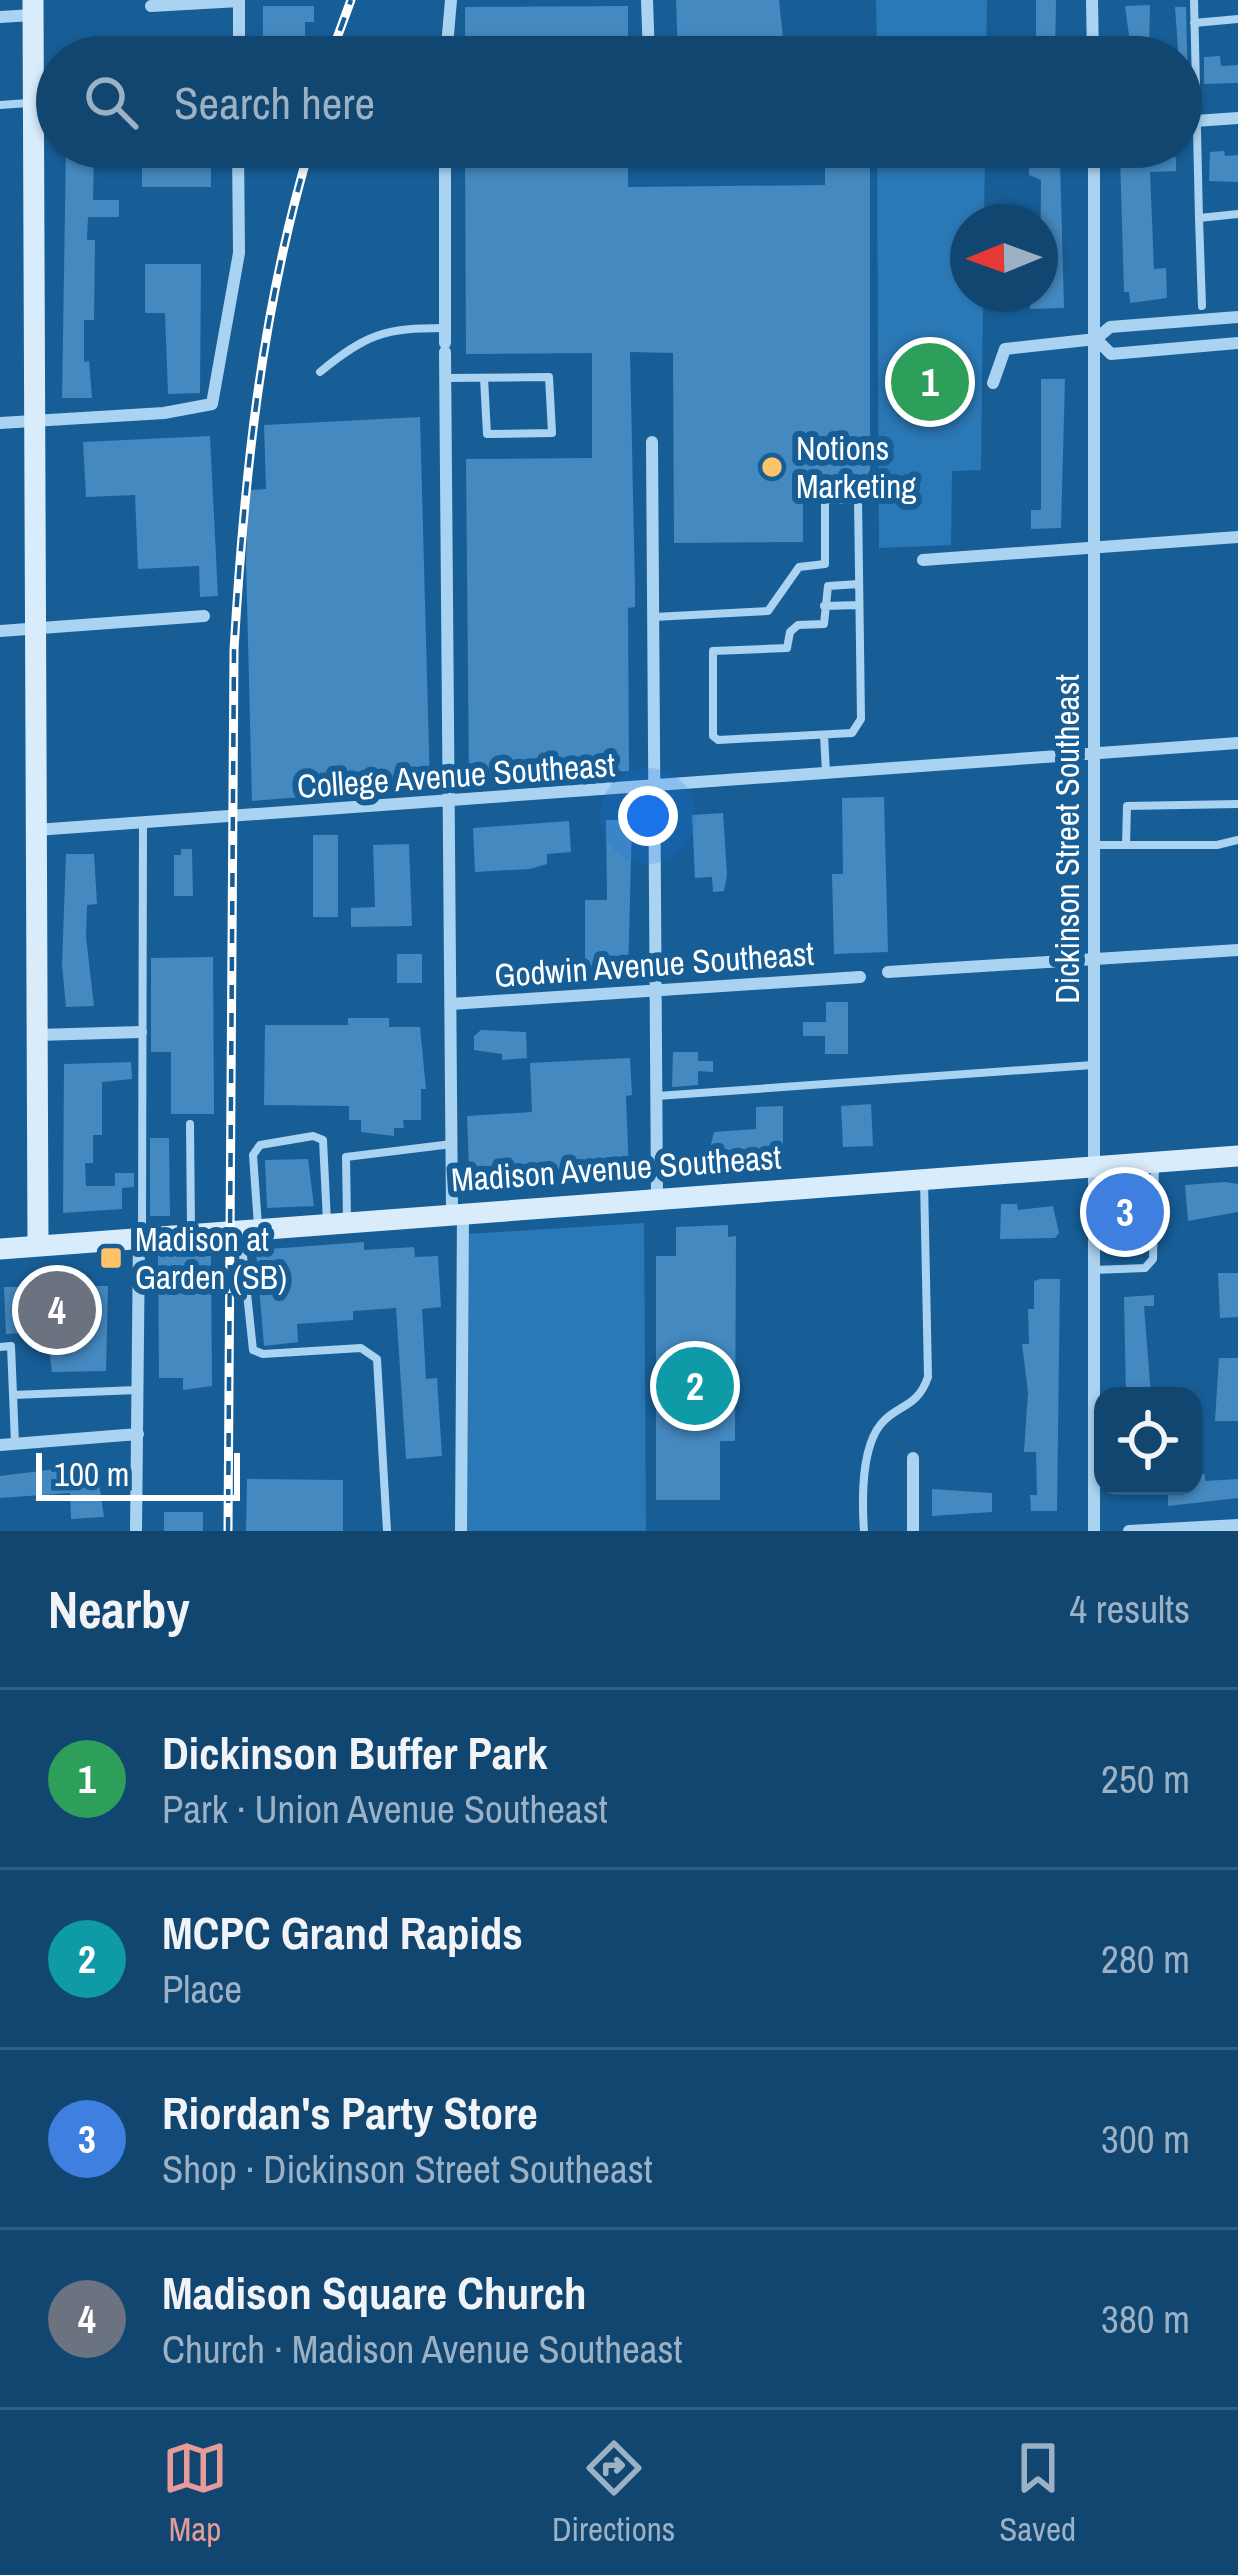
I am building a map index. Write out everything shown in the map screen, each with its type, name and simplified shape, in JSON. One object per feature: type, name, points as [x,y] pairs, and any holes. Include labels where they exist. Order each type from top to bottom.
[{"type":"street","points":[[448,36],[451,0]]},
{"type":"street","points":[[647,0],[648,36]]},
{"type":"street","points":[[1092,0],[1093,36]]},
{"type":"street","points":[[151,6],[239,1],[239,36]]},
{"type":"street","points":[[0,17],[33,7],[38,1244]]},
{"type":"street","points":[[1202,121],[1238,118]]},
{"type":"street","points":[[0,423],[212,404],[239,254],[238,168]]},
{"type":"street","points":[[445,168],[452,1144],[460,1531]]},
{"type":"street","name":"Dickinson Street Southeast","points":[[1094,168],[1094,1531]]},
{"type":"street","points":[[993,383],[1005,349],[1096,339],[1111,327],[1238,317]]},
{"type":"street","points":[[1096,339],[1111,354],[1238,343]]},
{"type":"street","points":[[652,442],[657,1199]]},
{"type":"street","points":[[923,560],[1238,537]]},
{"type":"street","points":[[0,631],[204,616]]},
{"type":"street","name":"College Avenue Southeast","points":[[36,830],[1238,742]]},
{"type":"street","points":[[888,972],[1238,950]]},
{"type":"street","name":"Godwin Avenue Southeast","points":[[451,1004],[860,976]]},
{"type":"street","points":[[37,1035],[141,1032]]},
{"type":"street","name":"Madison Avenue Southeast","points":[[0,1249],[1238,1156]]},
{"type":"street","points":[[136,1531],[141,1236]]},
{"type":"street","points":[[0,1445],[138,1434]]},
{"type":"street","points":[[913,1458],[914,1531]]},
{"type":"street","points":[[1129,1531],[1238,1525]]},
{"type":"lane","points":[[1194,0],[1194,36]]},
{"type":"lane","points":[[1194,23],[1238,19]]},
{"type":"lane","points":[[0,105],[34,103]]},
{"type":"lane","points":[[1198,168],[1202,306]]},
{"type":"lane","points":[[1199,218],[1238,214]]},
{"type":"lane","points":[[320,372],[357,342],[380,332],[444,341]]},
{"type":"lane","points":[[445,379],[484,378],[549,377],[552,433],[487,434],[484,378]]},
{"type":"lane","points":[[652,617],[767,611],[799,567],[825,564],[825,500],[858,499],[861,719],[852,734],[713,736],[712,651],[787,648],[790,632],[798,625],[824,624],[828,586],[859,584]]},
{"type":"lane","points":[[824,606],[859,605]]},
{"type":"lane","points":[[824,735],[826,774]]},
{"type":"lane","points":[[1126,845],[1126,806],[1238,804]]},
{"type":"lane","points":[[141,1236],[143,824]]},
{"type":"lane","points":[[1095,845],[1217,845],[1238,840]]},
{"type":"lane","points":[[656,1096],[1094,1065]]},
{"type":"lane","points":[[190,1124],[191,1233]]},
{"type":"lane","points":[[337,1222],[322,1140],[313,1136],[260,1145],[254,1155],[249,1229],[253,1350],[263,1354],[361,1348],[374,1352],[387,1531]]},
{"type":"lane","points":[[337,1222],[346,1157],[452,1144]]},
{"type":"lane","points":[[1092,1270],[1145,1268],[1153,1259],[1155,1162]]},
{"type":"lane","points":[[864,1531],[864,1484],[875,1437],[881,1424],[912,1404],[928,1377],[924,1178]]},
{"type":"lane","points":[[0,1347],[11,1346],[16,1444]]},
{"type":"lane","points":[[13,1395],[138,1390]]},
{"type":"shaded area","points":[[876,0],[987,0],[986,36],[877,36]]},
{"type":"shaded area","points":[[877,168],[985,168],[984,204],[950,204],[950,312],[983,312],[981,470],[952,471],[951,545],[879,548]]},
{"type":"shaded area","points":[[644,1223],[646,1531],[465,1531],[467,1234]]},
{"type":"building","points":[[676,0],[779,0],[783,36],[677,36]]},
{"type":"building","points":[[1036,0],[1056,0],[1055,36],[1036,36]]},
{"type":"building","points":[[1150,5],[1149,36],[1129,36],[1125,6]]},
{"type":"building","points":[[263,6],[314,6],[314,22],[305,22],[305,36],[263,36]]},
{"type":"building","points":[[628,6],[628,36],[465,36],[465,7]]},
{"type":"building","points":[[1175,7],[1186,7],[1187,36],[1177,36]]},
{"type":"building","points":[[1220,56],[1221,66],[1238,65],[1238,83],[1204,84],[1204,57]]},
{"type":"building","points":[[1224,151],[1225,156],[1238,155],[1238,182],[1209,181],[1210,152]]},
{"type":"building","points":[[66,168],[94,168],[93,200],[119,200],[119,217],[88,217],[87,240],[95,240],[94,320],[84,320],[84,362],[89,361],[92,398],[62,398]]},
{"type":"building","points":[[142,168],[211,168],[211,187],[142,187]]},
{"type":"building","name":"Notions Marketing","points":[[465,168],[628,168],[628,187],[825,185],[825,168],[870,168],[870,475],[803,475],[803,542],[674,543],[673,353],[630,352],[635,607],[628,608],[629,771],[469,782],[466,459],[592,458],[592,353],[466,354]]},
{"type":"building","points":[[1029,168],[1060,168],[1064,308],[1058,308],[1058,204],[1041,204],[1041,180],[1029,175]]},
{"type":"building","points":[[1120,168],[1176,168],[1150,172],[1154,269],[1166,268],[1167,298],[1130,303],[1129,292],[1124,292]]},
{"type":"building","points":[[145,264],[201,264],[200,393],[168,394],[165,313],[145,313]]},
{"type":"building","points":[[1041,379],[1065,379],[1061,528],[1031,529],[1031,510],[1041,510]]},
{"type":"building","points":[[420,417],[430,787],[252,801],[246,562],[249,490],[266,489],[264,425]]},
{"type":"building","points":[[210,436],[218,596],[200,597],[199,566],[138,569],[135,495],[86,497],[83,442]]},
{"type":"building","points":[[884,797],[888,952],[834,954],[832,874],[843,874],[842,798]]},
{"type":"building","points":[[723,813],[727,875],[724,891],[713,892],[712,877],[695,878],[692,815]]},
{"type":"building","points":[[606,820],[632,820],[628,977],[585,977],[585,900],[607,900]]},
{"type":"building","points":[[569,821],[571,852],[547,854],[547,864],[530,869],[475,872],[473,828]]},
{"type":"building","points":[[313,835],[338,835],[338,917],[313,917]]},
{"type":"building","points":[[409,844],[412,926],[351,927],[351,908],[375,907],[373,845]]},
{"type":"building","points":[[181,849],[192,849],[193,896],[174,896],[174,855],[181,855]]},
{"type":"building","points":[[66,854],[94,854],[97,904],[87,905],[86,937],[94,1006],[66,1007],[62,964]]},
{"type":"building","points":[[397,954],[422,954],[422,983],[397,983]]},
{"type":"building","points":[[213,957],[214,1114],[171,1114],[171,1052],[151,1052],[151,958]]},
{"type":"building","points":[[826,1002],[848,1002],[848,1054],[825,1054],[825,1036],[803,1036],[803,1022],[826,1022]]},
{"type":"building","points":[[348,1018],[389,1018],[389,1027],[420,1027],[426,1089],[421,1089],[421,1120],[403,1120],[404,1128],[394,1128],[394,1136],[361,1132],[361,1120],[349,1120],[349,1106],[264,1105],[265,1025],[348,1025]]},
{"type":"building","points":[[481,1030],[526,1032],[527,1058],[502,1060],[502,1054],[474,1050],[474,1036]]},
{"type":"building","points":[[673,1052],[698,1052],[698,1061],[713,1061],[713,1072],[698,1071],[698,1085],[672,1087]]},
{"type":"building","points":[[630,1058],[632,1095],[626,1096],[629,1172],[602,1173],[602,1182],[534,1188],[532,1164],[469,1167],[467,1116],[532,1112],[530,1063]]},
{"type":"building","points":[[131,1062],[132,1079],[102,1082],[102,1135],[93,1135],[93,1163],[85,1163],[86,1186],[115,1186],[115,1173],[134,1173],[134,1187],[122,1188],[122,1209],[63,1213],[64,1064]]},
{"type":"building","points":[[871,1104],[873,1146],[843,1147],[841,1106]]},
{"type":"building","points":[[783,1106],[783,1171],[757,1171],[756,1149],[709,1152],[714,1132],[756,1129],[756,1107]]},
{"type":"building","points":[[150,1138],[169,1138],[170,1216],[150,1216]]},
{"type":"building","points":[[308,1159],[314,1206],[267,1208],[265,1160]]},
{"type":"building","points":[[1238,1184],[1238,1212],[1188,1221],[1185,1185]]},
{"type":"building","points":[[1141,1188],[1142,1229],[1127,1229],[1127,1240],[1111,1241],[1110,1189]]},
{"type":"building","points":[[1001,1204],[1017,1204],[1018,1210],[1053,1206],[1059,1233],[1055,1238],[1000,1239]]},
{"type":"building","points":[[728,1225],[728,1237],[736,1236],[735,1441],[720,1441],[720,1500],[656,1500],[656,1256],[676,1256],[676,1227]]},
{"type":"building","points":[[364,1242],[364,1250],[414,1247],[415,1257],[438,1256],[441,1307],[422,1309],[426,1379],[437,1378],[442,1456],[406,1459],[396,1308],[353,1311],[353,1320],[297,1324],[298,1342],[264,1346],[256,1250]]},
{"type":"building","points":[[158,1256],[211,1256],[212,1386],[183,1390],[183,1378],[159,1378]]},
{"type":"building","points":[[1218,1273],[1238,1273],[1238,1317],[1220,1318]]},
{"type":"building","points":[[1060,1279],[1057,1511],[1031,1511],[1030,1495],[1037,1495],[1036,1452],[1024,1452],[1028,1392],[1022,1344],[1029,1344],[1028,1309],[1034,1309],[1034,1281]]},
{"type":"building","points":[[108,1286],[106,1371],[52,1372],[47,1332],[6,1334],[4,1287]]},
{"type":"building","points":[[1154,1295],[1154,1306],[1144,1306],[1150,1387],[1126,1387],[1124,1297]]},
{"type":"building","points":[[1219,1358],[1238,1358],[1238,1421],[1215,1421]]},
{"type":"building","points":[[96,1464],[104,1517],[71,1519],[70,1493],[0,1498],[0,1476]]},
{"type":"building","points":[[1202,1474],[1205,1481],[1238,1479],[1238,1498],[1168,1506],[1168,1495],[1202,1495]]},
{"type":"building","points":[[247,1479],[343,1480],[343,1531],[246,1531]]},
{"type":"building","points":[[932,1489],[992,1493],[992,1512],[932,1516]]},
{"type":"building","points":[[164,1512],[203,1512],[203,1531],[164,1531]]},
{"type":"railway","points":[[338,36],[351,0]]},
{"type":"railway","points":[[228,1531],[234,650],[257,396],[279,271],[304,168]]},
{"type":"place","name":"Dickinson Buffer Park","points":[[930,382]]},
{"type":"place","name":"Notions Marketing","points":[[772,467]]},
{"type":"place","name":"Riordan's Party Store","points":[[1125,1212]]},
{"type":"place","name":"Madison at Garden (SB)","points":[[111,1258]]},
{"type":"place","name":"Madison Square Church","points":[[57,1310]]},
{"type":"place","name":"MCPC Grand Rapids","points":[[695,1386]]}]
